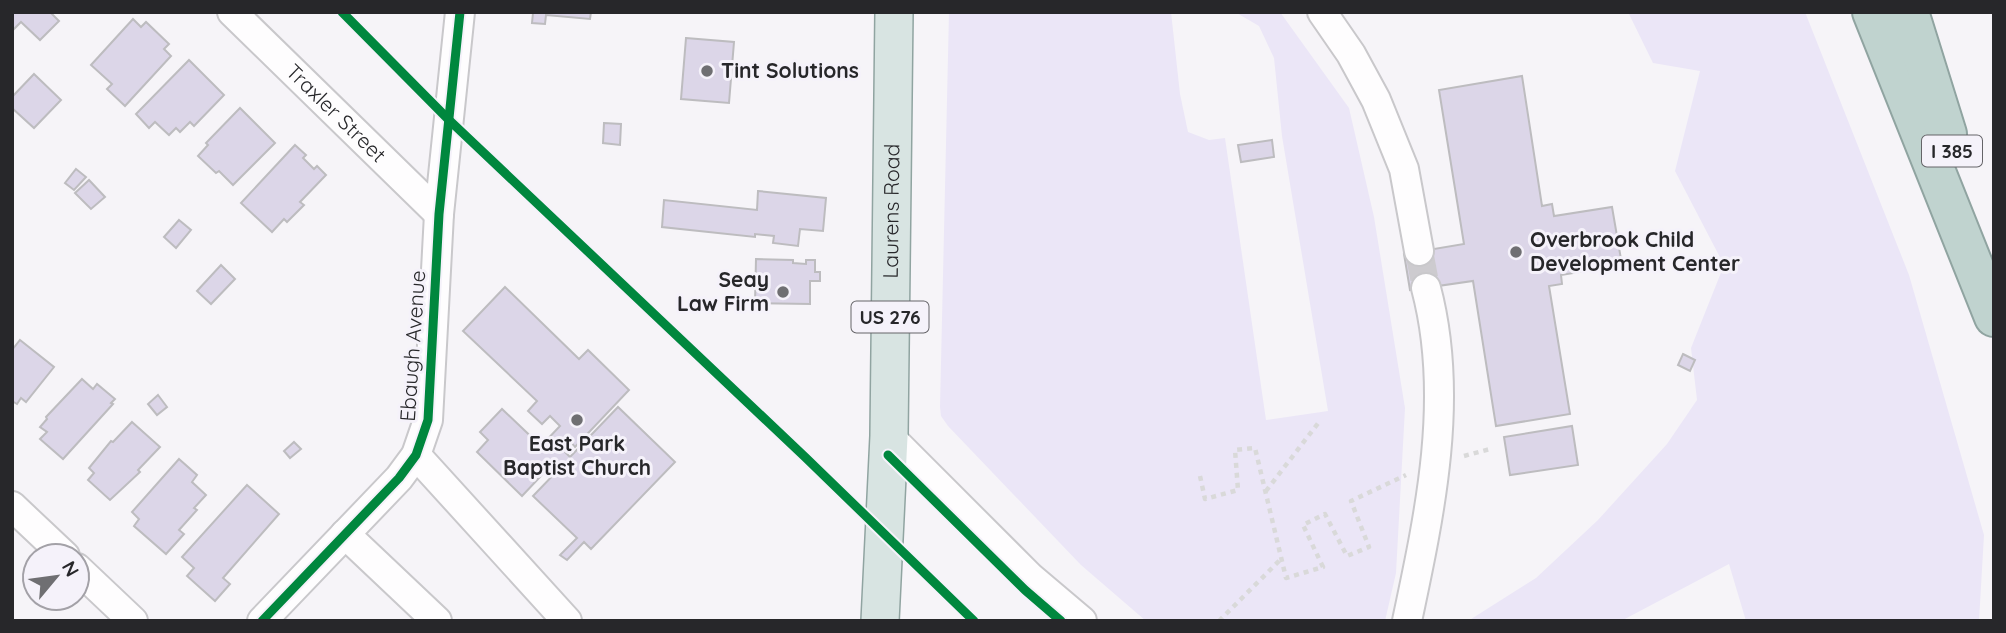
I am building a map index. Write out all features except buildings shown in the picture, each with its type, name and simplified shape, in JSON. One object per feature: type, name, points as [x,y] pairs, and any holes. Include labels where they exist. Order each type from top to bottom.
[{"type":"highway","points":[[1872,12],[1994,317]]},
{"type":"highway","name":"I 385","points":[[1909,12],[1994,291]]},
{"type":"main road","name":"Laurens Road","points":[[880,621],[889,436],[894,12]]},
{"type":"street","name":"Traxler Street","points":[[232,12],[439,214]]},
{"type":"street","name":"Ebaugh Avenue","points":[[262,621],[399,478],[416,455],[428,420],[439,214],[460,12]]},
{"type":"street","points":[[1322,12],[1351,54],[1376,100],[1404,169],[1419,251]]},
{"type":"street","points":[[1407,621],[1429,519],[1440,392],[1432,312],[1426,288]]},
{"type":"street","points":[[889,436],[1030,577],[1082,621]]},
{"type":"street","points":[[416,455],[567,621]]},
{"type":"street","points":[[12,506],[50,542]]},
{"type":"street","points":[[345,534],[437,621]]},
{"type":"street","points":[[91,581],[132,621]]},
{"type":"path","points":[[1266,491],[1319,422]]},
{"type":"path","points":[[1200,475],[1205,499],[1238,490],[1235,450],[1255,448],[1286,578],[1323,567],[1303,525],[1325,514],[1347,556],[1369,547],[1351,501],[1434,461],[1490,449]]},
{"type":"path","points":[[1219,621],[1281,558]]},
{"type":"shaded area","points":[[949,12],[1171,12],[1180,94],[1188,132],[1209,140],[1225,138],[1266,420],[1328,411],[1282,136],[1274,58],[1259,26],[1235,12],[1280,12],[1349,108],[1374,217],[1405,408],[1396,573],[1385,621],[1146,621],[1081,565],[948,426],[941,416],[940,407]]},
{"type":"shaded area","points":[[1628,12],[1805,12],[1909,275],[1984,535],[1979,621],[1746,621],[1729,564],[1621,621],[1468,621],[1536,578],[1598,520],[1667,444],[1697,400],[1691,348],[1724,265],[1675,171],[1700,71],[1653,63]]},
{"type":"tunnel","points":[[1419,251],[1426,288]]},
{"type":"cycle path","points":[[342,12],[449,120],[974,621]]},
{"type":"cycle path","points":[[262,621],[399,478],[416,455],[428,420],[439,214],[460,12]]},
{"type":"cycle path","points":[[888,455],[1025,590],[1061,621]]},
{"type":"place","name":"Tint Solutions","points":[[707,71]]},
{"type":"place","name":"Overbrook Child Development Center","points":[[1516,252]]},
{"type":"place","name":"Seay Law Firm","points":[[783,292]]},
{"type":"place","name":"East Park Baptist Church","points":[[577,420]]}]
